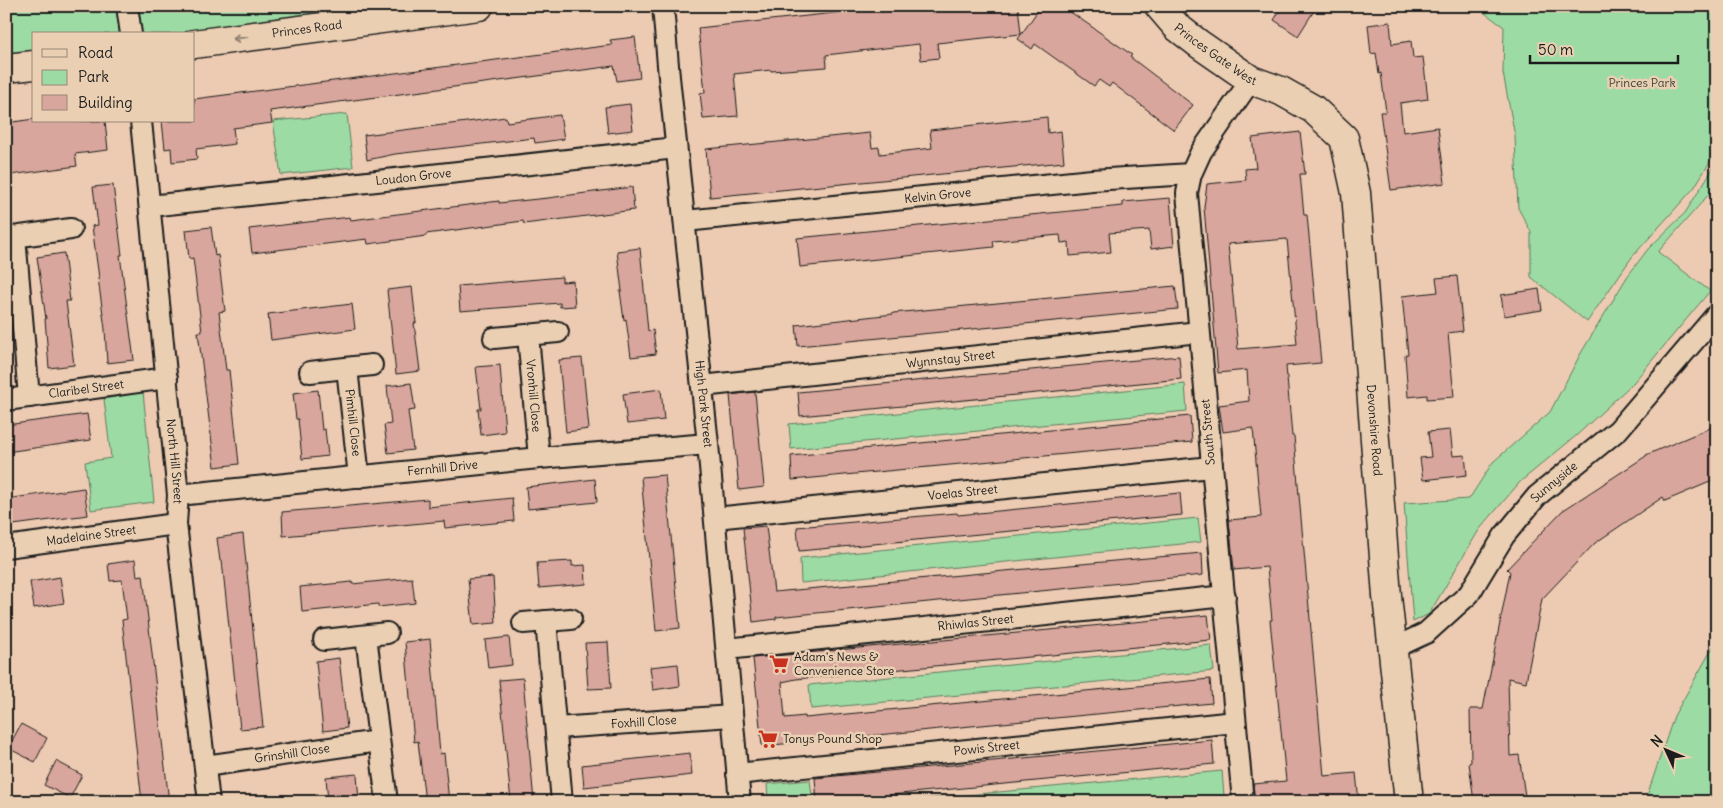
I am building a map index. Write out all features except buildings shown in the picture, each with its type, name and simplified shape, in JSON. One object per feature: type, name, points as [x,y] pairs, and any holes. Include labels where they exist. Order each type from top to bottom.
[{"type":"main road","name":"Princes Road","points":[[195,44],[479,6]]},
{"type":"main road","name":"Princes Gate West","points":[[1158,6],[1177,27],[1251,80],[1281,91]]},
{"type":"main road","points":[[6,68],[32,65]]},
{"type":"main road","name":"Devonshire Road","points":[[1281,91],[1313,109],[1344,138],[1356,193],[1387,596],[1409,802]]},
{"type":"street","points":[[127,6],[130,32]]},
{"type":"street","name":"High Park Street","points":[[663,6],[676,148],[686,221],[708,444],[740,802]]},
{"type":"street","name":"South Street","points":[[1242,802],[1225,596],[1211,467],[1187,193],[1190,174],[1201,152],[1251,80]]},
{"type":"street","name":"North Hill Street","points":[[141,122],[178,495],[176,524],[209,802]]},
{"type":"street","name":"Loudon Grove","points":[[150,206],[676,148]]},
{"type":"street","name":"Kelvin Grove","points":[[686,221],[1092,180],[1190,174]]},
{"type":"street","points":[[29,397],[10,238],[71,229]]},
{"type":"street","name":"Sunnyside","points":[[1394,648],[1426,633],[1469,594],[1504,536],[1537,496],[1618,430],[1717,314]]},
{"type":"street","points":[[494,338],[558,332]]},
{"type":"street","name":"Wynnstay Street","points":[[702,386],[1199,332]]},
{"type":"street","name":"Vronhill Close","points":[[528,335],[540,458]]},
{"type":"street","points":[[310,372],[372,365]]},
{"type":"street","name":"Pimhill Close","points":[[346,368],[358,477]]},
{"type":"street","name":"Claribel Street","points":[[6,400],[167,378]]},
{"type":"street","name":"Fernhill Drive","points":[[178,495],[540,458],[708,444]]},
{"type":"street","name":"Voelas Street","points":[[715,518],[1211,467]]},
{"type":"street","name":"Madelaine Street","points":[[6,547],[176,524]]},
{"type":"street","name":"Rhiwlas Street","points":[[727,648],[1225,596]]},
{"type":"street","points":[[523,623],[571,619]]},
{"type":"street","points":[[546,621],[562,802]]},
{"type":"street","points":[[324,640],[387,633]]},
{"type":"street","points":[[366,636],[387,802]]},
{"type":"street","name":"Foxhill Close","points":[[556,728],[732,716]]},
{"type":"street","name":"Powis Street","points":[[737,774],[1236,722]]},
{"type":"street","name":"Grinshill Close","points":[[205,766],[378,741]]},
{"type":"green space","points":[[6,6],[479,6],[195,34],[195,32],[32,32],[32,65],[6,68]]},
{"type":"green space","name":"Princes Park","points":[[1475,6],[1717,6],[1717,150],[1694,188],[1632,257],[1587,322],[1531,277],[1531,232],[1518,208],[1515,136],[1503,73],[1504,27]]},
{"type":"green space","points":[[347,114],[353,167],[281,175],[273,121]]},
{"type":"green space","points":[[1717,162],[1717,185],[1658,252],[1710,291],[1633,383],[1577,435],[1520,482],[1479,530],[1429,614],[1413,622],[1404,503],[1469,499],[1493,462],[1550,412],[1581,353],[1627,277],[1648,249],[1685,213]]},
{"type":"green space","points":[[1185,384],[1187,411],[791,449],[789,424]]},
{"type":"green space","points":[[143,392],[154,502],[91,510],[85,462],[111,458],[104,399]]},
{"type":"green space","points":[[1198,518],[1201,542],[801,583],[800,558]]},
{"type":"green space","points":[[1717,640],[1717,802],[1645,802],[1674,716]]},
{"type":"green space","points":[[1211,645],[1214,671],[811,709],[809,685]]},
{"type":"green space","points":[[1222,771],[1224,796],[1163,802],[893,802]]},
{"type":"green space","points":[[810,780],[812,796],[768,800],[767,784]]},
{"type":"place","name":"Adam's News & Convenience Store","points":[[779,664]]},
{"type":"place","name":"Tonys Pound Shop","points":[[768,739]]}]
